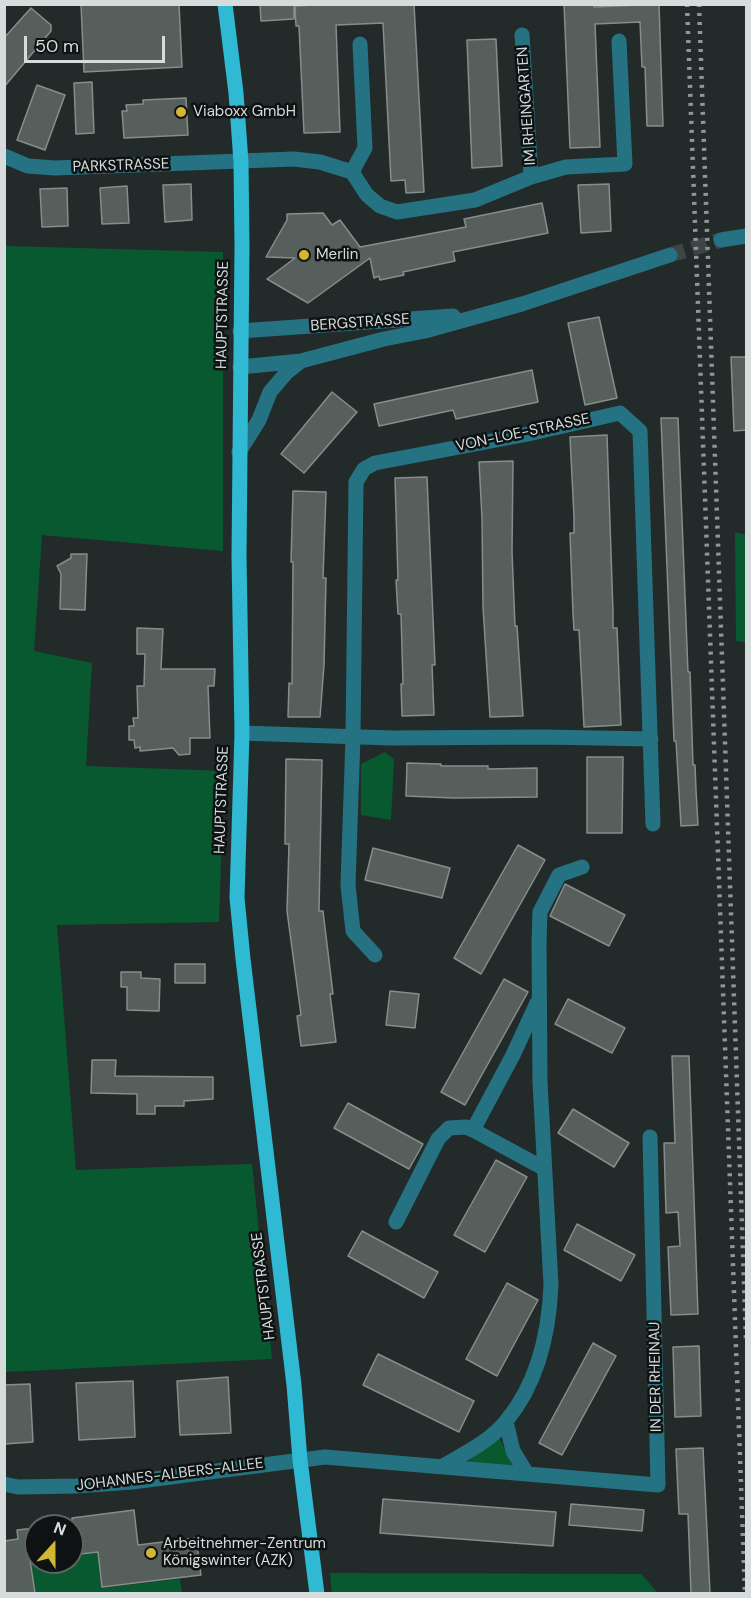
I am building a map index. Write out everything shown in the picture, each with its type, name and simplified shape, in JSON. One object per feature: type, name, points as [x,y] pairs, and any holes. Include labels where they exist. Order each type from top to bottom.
[{"type":"main road","name":"HAUPTSTRASSE","points":[[225,4],[236,93],[241,162],[239,452],[242,733],[237,898],[317,1593]]},
{"type":"street","name":"IM RHEINGARTEN","points":[[522,35],[531,177]]},
{"type":"street","name":"IM RHEINGARTEN","points":[[352,172],[367,195],[380,206],[397,212],[475,200],[531,177],[566,167],[625,164],[619,41]]},
{"type":"street","points":[[241,162],[294,159],[320,162],[352,172],[365,148],[360,44]]},
{"type":"street","name":"PARKSTRASSE","points":[[4,156],[28,166],[55,168],[241,162]]},
{"type":"street","points":[[721,240],[747,236]]},
{"type":"street","name":"BERGSTRASSE","points":[[240,367],[301,362],[384,339],[425,331],[522,304],[670,255]]},
{"type":"street","name":"BERGSTRASSE","points":[[240,331],[480,314]]},
{"type":"street","name":"BERGSTRASSE","points":[[239,452],[259,420],[270,392],[287,372],[301,362]]},
{"type":"street","name":"VON-LOE-STRASSE","points":[[375,955],[353,931],[348,885],[353,737],[356,482],[364,469],[375,463],[528,434],[620,413],[640,431],[653,824]]},
{"type":"street","points":[[242,733],[353,737],[651,739]]},
{"type":"street","points":[[443,1466],[477,1447],[506,1422],[528,1388],[542,1353],[551,1307],[547,1199],[543,1168],[539,998],[540,912],[560,875],[582,867]]},
{"type":"street","points":[[473,1130],[513,1055],[539,998]]},
{"type":"street","points":[[396,1222],[438,1139],[449,1128],[466,1127],[543,1168]]},
{"type":"street","name":"IN DER RHEINAU","points":[[300,1460],[325,1457],[658,1485],[650,1137]]},
{"type":"street","points":[[506,1422],[513,1451],[527,1474]]},
{"type":"street","name":"JOHANNES-ALBERS-ALLEE","points":[[4,1484],[18,1486],[110,1484],[300,1460]]},
{"type":"green space","points":[[5,246],[223,252],[223,551],[42,535],[34,651],[92,663],[86,766],[224,771],[219,922],[57,925],[76,1170],[252,1164],[272,1359],[5,1372]]},
{"type":"green space","points":[[735,532],[746,535],[746,642],[736,641]]},
{"type":"green space","points":[[385,752],[394,759],[391,820],[361,815],[361,764]]},
{"type":"green space","points":[[499,1437],[514,1468],[467,1462]]},
{"type":"green space","points":[[104,1552],[106,1569],[99,1570],[102,1588],[180,1579],[182,1593],[35,1593],[33,1574],[84,1574],[84,1554]]},
{"type":"green space","points":[[330,1573],[641,1574],[658,1593],[332,1593]]},
{"type":"building","points":[[81,4],[179,4],[182,67],[84,72]]},
{"type":"building","points":[[260,4],[294,4],[294,19],[261,21]]},
{"type":"building","points":[[414,4],[424,192],[406,193],[405,180],[391,181],[383,23],[336,25],[340,132],[304,133],[299,26],[296,26],[295,6]]},
{"type":"building","points":[[564,4],[594,4],[594,7],[659,4],[663,126],[647,126],[645,67],[642,67],[640,22],[595,24],[600,147],[570,148]]},
{"type":"building","points":[[31,8],[51,25],[51,31],[4,87],[4,38]]},
{"type":"building","points":[[496,39],[502,166],[472,168],[467,40]]},
{"type":"building","points":[[92,82],[94,133],[76,134],[74,83]]},
{"type":"building","points":[[37,85],[65,95],[45,150],[17,140]]},
{"type":"building","points":[[186,98],[188,135],[124,138],[122,111],[127,111],[126,105],[143,104],[143,100]]},
{"type":"building","points":[[191,184],[192,220],[165,222],[163,185]]},
{"type":"building","points":[[609,184],[611,231],[581,233],[578,185]]},
{"type":"building","points":[[127,186],[129,223],[102,224],[100,188]]},
{"type":"building","points":[[67,188],[68,226],[42,227],[40,189]]},
{"type":"building","points":[[542,203],[548,233],[453,252],[455,261],[403,272],[404,275],[380,280],[379,276],[374,278],[370,258],[308,303],[267,279],[295,258],[266,257],[287,220],[287,214],[323,213],[332,225],[340,220],[360,247],[466,227],[464,219]]},
{"type":"building","points":[[599,317],[617,398],[585,405],[568,323]]},
{"type":"building","points":[[731,357],[747,357],[747,430],[734,431]]},
{"type":"building","points":[[532,370],[538,402],[456,419],[453,410],[379,426],[374,404]]},
{"type":"building","points":[[332,392],[357,412],[304,473],[281,454]]},
{"type":"building","points":[[661,418],[678,418],[688,672],[690,672],[693,765],[695,765],[698,825],[681,826],[676,741],[674,741]]},
{"type":"building","points":[[607,435],[613,628],[617,628],[621,725],[584,727],[579,630],[574,630],[573,614],[570,533],[574,533],[574,517],[570,437]]},
{"type":"building","points":[[513,461],[512,552],[515,626],[517,626],[523,716],[490,717],[483,607],[479,462]]},
{"type":"building","points":[[427,477],[435,665],[432,665],[434,715],[402,716],[401,614],[398,614],[396,580],[398,580],[395,478]]},
{"type":"building","points":[[293,491],[326,492],[323,578],[326,578],[324,665],[320,717],[288,717],[289,683],[292,684]]},
{"type":"building","points":[[71,554],[87,554],[85,610],[60,609],[61,574],[57,566],[71,558]]},
{"type":"building","points":[[137,628],[163,629],[161,669],[215,669],[214,686],[208,686],[210,738],[190,738],[190,754],[179,755],[173,748],[140,751],[140,747],[135,748],[134,740],[129,740],[129,726],[134,726],[133,718],[138,718],[137,686],[144,686],[145,654],[137,654]]},
{"type":"building","points":[[587,757],[623,757],[622,833],[587,833]]},
{"type":"building","points":[[286,759],[322,760],[319,911],[323,911],[336,1042],[301,1046],[297,1016],[301,1015],[287,911],[289,844],[285,844]]},
{"type":"building","points":[[407,763],[488,766],[488,769],[537,768],[537,797],[406,796]]},
{"type":"building","points":[[518,845],[545,860],[481,974],[454,958]]},
{"type":"building","points":[[373,848],[450,868],[442,898],[365,880]]},
{"type":"building","points":[[565,884],[625,915],[609,946],[550,916]]},
{"type":"building","points":[[175,964],[205,964],[205,983],[175,983]]},
{"type":"building","points":[[121,972],[141,972],[141,978],[160,979],[159,1011],[127,1010],[127,987],[121,987]]},
{"type":"building","points":[[504,979],[528,992],[465,1105],[441,1092]]},
{"type":"building","points":[[390,991],[419,994],[415,1028],[386,1025]]},
{"type":"building","points":[[568,999],[625,1028],[612,1053],[555,1024]]},
{"type":"building","points":[[672,1056],[689,1056],[698,1314],[671,1315],[668,1247],[680,1246],[678,1212],[666,1213],[664,1143],[675,1143]]},
{"type":"building","points":[[92,1060],[116,1060],[115,1076],[213,1077],[213,1099],[184,1101],[184,1106],[155,1106],[155,1114],[137,1114],[137,1094],[91,1093]]},
{"type":"building","points":[[348,1103],[423,1144],[409,1169],[334,1128]]},
{"type":"building","points":[[573,1109],[629,1143],[614,1167],[558,1133]]},
{"type":"building","points":[[496,1160],[527,1177],[485,1252],[454,1235]]},
{"type":"building","points":[[577,1224],[635,1255],[621,1281],[564,1250]]},
{"type":"building","points":[[362,1231],[438,1272],[424,1298],[348,1256]]},
{"type":"building","points":[[507,1283],[538,1300],[497,1376],[466,1359]]},
{"type":"building","points":[[593,1343],[616,1356],[562,1455],[539,1443]]},
{"type":"building","points":[[699,1346],[701,1416],[675,1417],[673,1347]]},
{"type":"building","points":[[378,1354],[474,1401],[459,1432],[363,1385]]},
{"type":"building","points":[[228,1377],[231,1433],[180,1435],[177,1381]]},
{"type":"building","points":[[133,1381],[135,1437],[79,1440],[76,1383]]},
{"type":"building","points":[[30,1384],[33,1442],[4,1444],[4,1385]]},
{"type":"building","points":[[703,1448],[710,1593],[691,1593],[688,1514],[679,1514],[676,1449]]},
{"type":"building","points":[[383,1499],[556,1512],[553,1546],[380,1533]]},
{"type":"building","points":[[571,1504],[644,1510],[642,1531],[569,1525]]},
{"type":"building","name":"Arbeitnehmer-Zentrum Königswinter (AZK)","points":[[134,1510],[138,1545],[196,1538],[201,1575],[102,1587],[98,1552],[84,1554],[84,1516]]},
{"type":"building","points":[[24,1529],[24,1574],[32,1574],[35,1593],[4,1593],[4,1541],[18,1539],[17,1530]]},
{"type":"tunnel","points":[[670,255],[721,240]]},
{"type":"railway","points":[[687,4],[745,1594]]},
{"type":"railway","points":[[699,4],[746,1339]]},
{"type":"place","name":"Viaboxx GmbH","points":[[181,112]]},
{"type":"place","name":"Merlin","points":[[304,255]]},
{"type":"place","name":"Arbeitnehmer-Zentrum Königswinter (AZK)","points":[[151,1553]]}]
